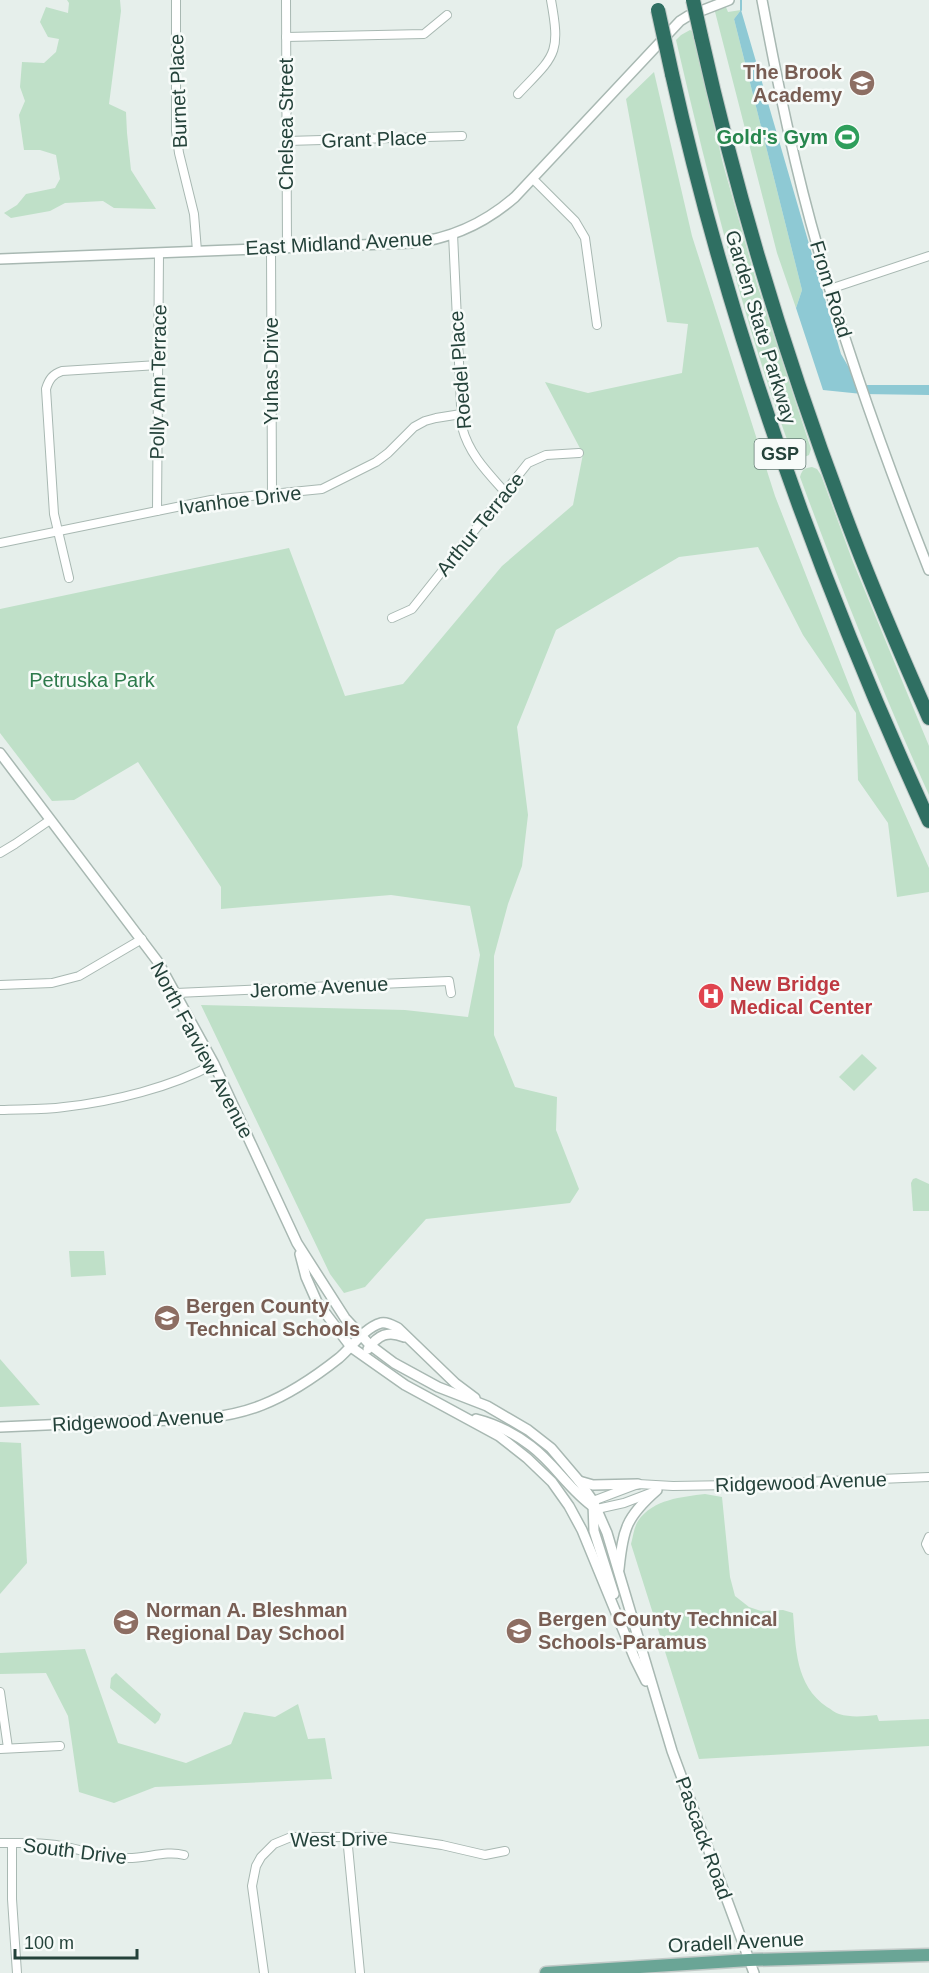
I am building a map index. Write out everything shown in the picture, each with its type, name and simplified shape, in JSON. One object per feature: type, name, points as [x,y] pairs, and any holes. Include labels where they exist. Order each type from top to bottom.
[{"type":"highway","name":"Garden State Parkway","points":[[693,0],[734,169],[777,318],[808,413],[862,560],[929,718]]},
{"type":"highway","name":"Garden State Parkway","points":[[657,5],[694,170],[718,256],[785,469],[848,636],[929,821]]},
{"type":"main road","name":"Oradell Avenue","points":[[546,1973],[645,1970],[749,1960],[929,1955]]},
{"type":"street","name":"Burnet Place","points":[[176,0],[176,131],[194,214],[197,251]]},
{"type":"street","name":"Chelsea Street","points":[[286,0],[287,248]]},
{"type":"street","points":[[518,94],[547,64],[555,49],[556,31],[550,0]]},
{"type":"street","name":"East Midland Avenue","points":[[0,259],[411,243],[453,234],[473,226],[501,208],[533,179],[680,21],[728,0]]},
{"type":"street","name":"From Road","points":[[762,0],[792,150],[810,221],[859,379],[929,570]]},
{"type":"street","points":[[286,38],[424,34],[447,15]]},
{"type":"street","name":"Grant Place","points":[[287,141],[462,136]]},
{"type":"street","points":[[533,179],[574,221],[585,238],[597,325]]},
{"type":"street","name":"Roedel Place","points":[[453,234],[462,427],[470,449],[505,492]]},
{"type":"street","name":"Yuhas Drive","points":[[271,248],[272,494]]},
{"type":"street","name":"Polly Ann Terrace","points":[[157,511],[159,253]]},
{"type":"street","points":[[830,289],[929,256]]},
{"type":"street","points":[[69,578],[54,514],[47,400],[48,382],[56,373],[62,371],[158,365]]},
{"type":"street","name":"Ivanhoe Drive","points":[[0,543],[211,500],[312,491],[332,485],[376,462],[419,424],[436,418],[460,414]]},
{"type":"street","name":"Arthur Terrace","points":[[392,618],[412,609],[530,461],[546,455],[579,453]]},
{"type":"street","name":"North Farview Avenue","points":[[0,753],[142,939],[176,993],[214,1064],[297,1243],[333,1302],[360,1336],[394,1363],[438,1387],[487,1406],[528,1430],[551,1448],[579,1481],[594,1505],[607,1533],[657,1702]]},
{"type":"street","points":[[0,853],[50,820]]},
{"type":"street","points":[[0,986],[52,983],[80,976],[142,939]]},
{"type":"street","name":"Jerome Avenue","points":[[176,993],[449,981],[451,993]]},
{"type":"street","points":[[0,1110],[64,1107],[114,1098],[176,1081],[214,1064]]},
{"type":"street","name":"North Farview Avenue","points":[[297,1243],[306,1277],[317,1302],[351,1347],[405,1385],[499,1436],[552,1482],[582,1530],[635,1659],[657,1702]]},
{"type":"street","points":[[360,1336],[380,1323],[388,1323],[398,1328],[455,1383],[487,1406]]},
{"type":"street","points":[[363,1356],[370,1346],[385,1333],[409,1339]]},
{"type":"street","name":"Ridgewood Avenue","points":[[0,1427],[185,1420],[241,1413],[283,1396],[304,1384],[351,1347],[360,1336]]},
{"type":"street","points":[[458,1413],[490,1423],[532,1446],[567,1484],[594,1505],[594,1531],[635,1659]]},
{"type":"street","name":"Ridgewood Avenue","points":[[594,1505],[638,1484],[673,1486],[779,1484],[929,1477]]},
{"type":"street","points":[[579,1481],[592,1485],[638,1484]]},
{"type":"street","name":"Ridgewood Avenue","points":[[594,1505],[624,1503],[673,1486]]},
{"type":"street","points":[[619,1577],[622,1541],[627,1523],[640,1505],[657,1490]]},
{"type":"street","points":[[929,1537],[926,1544],[929,1550]]},
{"type":"street","points":[[0,1692],[4,1748],[60,1746]]},
{"type":"street","name":"Pascack Road","points":[[657,1702],[676,1764],[754,1973]]},
{"type":"street","points":[[347,1836],[360,1973]]},
{"type":"street","name":"West Drive","points":[[264,1973],[252,1886],[256,1866],[261,1857],[274,1844],[291,1837],[347,1836],[415,1840],[485,1855],[505,1851]]},
{"type":"street","points":[[12,1843],[12,1899],[17,1973]]},
{"type":"street","name":"South Drive","points":[[0,1844],[55,1845],[107,1857],[124,1858],[144,1858],[173,1852],[184,1854]]},
{"type":"green space","points":[[67,0],[120,0],[121,11],[109,104],[126,112],[131,170],[156,209],[114,208],[103,201],[65,203],[50,211],[11,218],[4,213],[17,205],[26,194],[55,188],[60,179],[56,155],[40,150],[24,150],[19,115],[25,101],[20,87],[22,62],[44,63],[56,52],[59,39],[48,37],[40,22],[46,7],[68,13]]},
{"type":"green space","points":[[712,0],[723,0],[728,12],[741,10],[734,19],[802,290],[796,308],[777,253]]},
{"type":"green space","points":[[690,30],[723,164],[757,284],[811,449],[809,455],[800,459],[793,456],[758,354],[714,198],[676,40]]},
{"type":"green space","name":"Petruska Park","points":[[654,72],[692,236],[775,496],[860,713],[929,868],[929,892],[897,897],[888,823],[858,780],[856,713],[803,635],[758,547],[679,557],[556,630],[517,727],[528,815],[522,866],[508,904],[494,956],[494,1035],[515,1087],[557,1097],[556,1130],[579,1189],[570,1203],[426,1219],[365,1287],[344,1293],[330,1274],[201,1005],[405,1010],[468,1017],[480,955],[470,906],[391,895],[221,909],[221,887],[138,762],[74,800],[52,801],[0,733],[0,609],[289,548],[345,696],[403,684],[502,566],[573,505],[583,454],[545,382],[588,393],[682,373],[688,324],[667,322],[626,99]]},
{"type":"green space","points":[[812,467],[817,469],[821,475],[853,562],[929,746],[929,795],[862,638],[800,477],[804,470]]},
{"type":"green space","points":[[862,1054],[877,1068],[854,1091],[839,1077]]},
{"type":"green space","points":[[916,1178],[929,1184],[929,1211],[913,1211],[911,1183]]},
{"type":"green space","points":[[69,1251],[104,1251],[106,1275],[71,1277]]},
{"type":"green space","points":[[0,1359],[40,1405],[0,1407]]},
{"type":"green space","points":[[0,1442],[21,1443],[27,1563],[0,1594]]},
{"type":"green space","points":[[705,1494],[722,1497],[730,1577],[735,1596],[749,1607],[761,1611],[783,1610],[793,1613],[799,1665],[803,1677],[816,1698],[834,1712],[844,1715],[877,1715],[879,1721],[929,1719],[929,1746],[699,1759],[631,1544],[638,1521],[652,1508],[668,1500]]},
{"type":"green space","points":[[85,1649],[118,1743],[186,1763],[231,1744],[244,1712],[275,1717],[298,1704],[308,1739],[325,1738],[332,1779],[155,1787],[114,1803],[79,1792],[68,1716],[46,1673],[0,1674],[0,1653]]},
{"type":"green space","points":[[116,1673],[161,1714],[155,1724],[110,1688],[111,1678]]},
{"type":"water","points":[[741,10],[841,354],[859,385],[929,385],[929,395],[862,394],[823,390],[796,308],[802,290],[734,19]]},
{"type":"waterway","points":[[741,0],[741,10]]},
{"type":"place","name":"The Brook Academy","points":[[862,83]]},
{"type":"place","name":"Gold's Gym","points":[[847,137]]},
{"type":"place","name":"New Bridge Medical Center","points":[[711,996]]},
{"type":"place","name":"Bergen County Technical Schools","points":[[167,1318]]},
{"type":"place","name":"Norman A. Bleshman Regional Day School","points":[[126,1622]]},
{"type":"place","name":"Bergen County Technical Schools-Paramus","points":[[519,1631]]}]
